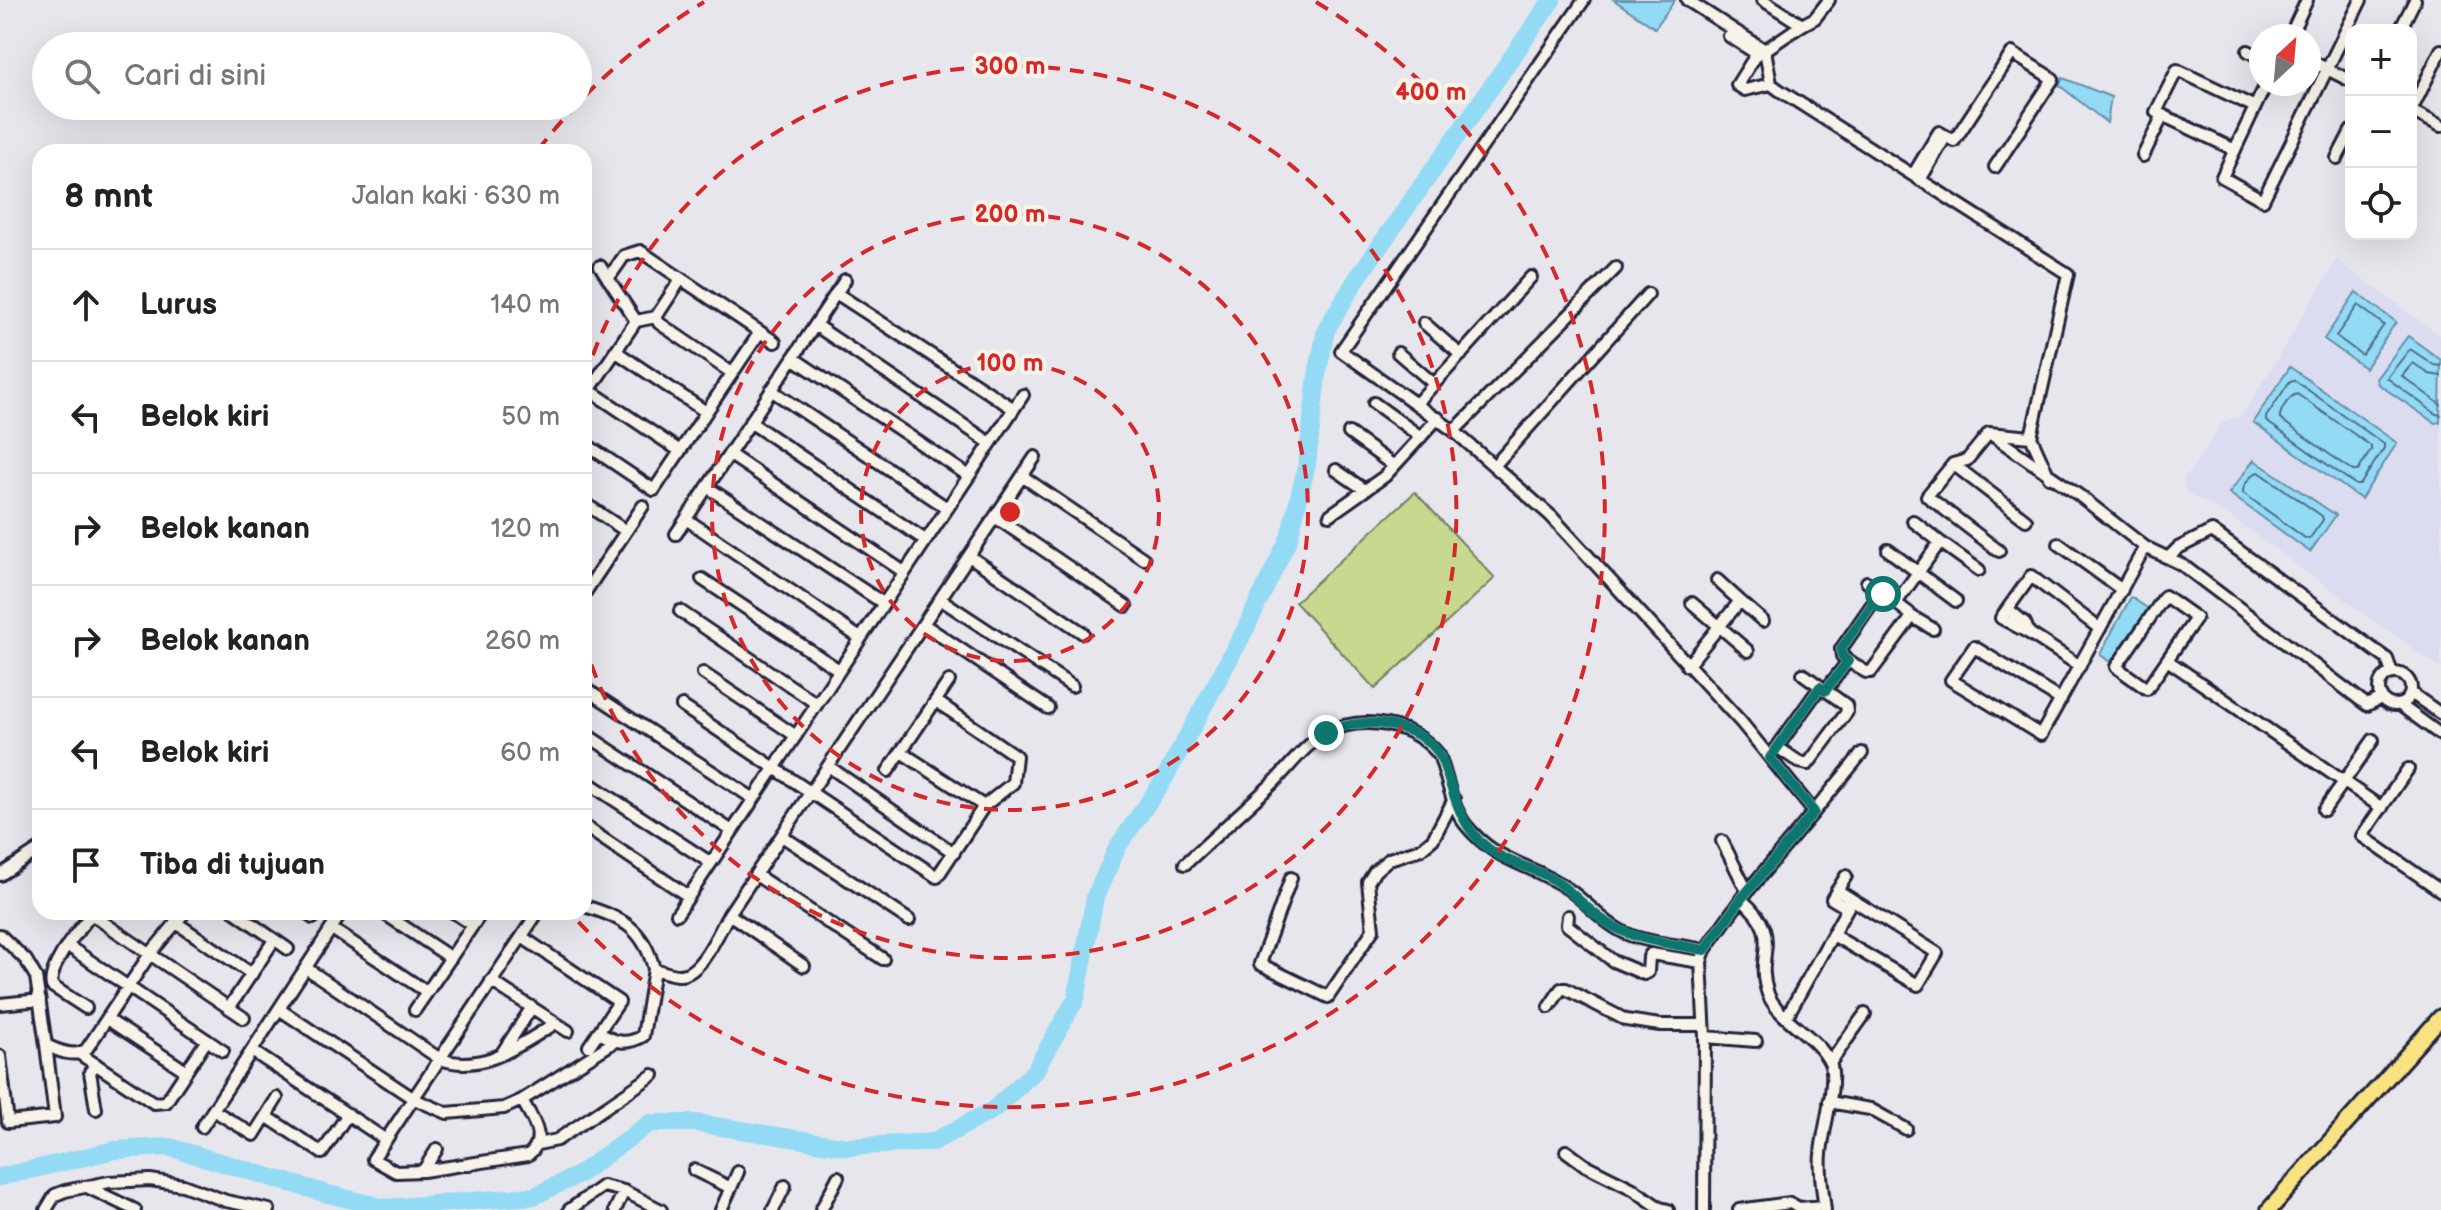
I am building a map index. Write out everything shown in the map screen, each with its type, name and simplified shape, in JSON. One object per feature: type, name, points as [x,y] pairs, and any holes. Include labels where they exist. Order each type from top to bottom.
[{"type":"main road","points":[[2269,1210],[2441,1017]]},
{"type":"street","points":[[1584,0],[1341,348],[1343,355],[1438,418],[1551,516],[1741,722],[1814,812]]},
{"type":"street","points":[[1763,0],[1802,25]]},
{"type":"street","points":[[1771,84],[1745,90],[1737,85],[1761,50],[1815,18],[1829,0]]},
{"type":"street","points":[[2296,24],[2307,0]]},
{"type":"street","points":[[2260,96],[2222,177],[2263,200],[2361,0]]},
{"type":"street","points":[[2403,24],[2415,0]]},
{"type":"street","points":[[1684,2],[1761,50],[1771,84],[2068,274],[2031,437],[2049,477]]},
{"type":"street","points":[[2417,99],[2441,50]]},
{"type":"street","points":[[1917,177],[1946,136],[1954,141],[2012,53],[2053,79],[1995,167]]},
{"type":"street","points":[[2321,66],[2345,78]]},
{"type":"street","points":[[2235,150],[2156,112],[2177,70],[2255,107]]},
{"type":"street","points":[[2417,114],[2441,126]]},
{"type":"street","points":[[2143,156],[2163,115]]},
{"type":"street","points":[[2337,158],[2345,143]]},
{"type":"street","points":[[608,279],[624,256],[640,251],[775,342]]},
{"type":"street","points":[[600,266],[636,321]]},
{"type":"street","points":[[1454,431],[1616,268]]},
{"type":"street","points":[[1416,404],[1531,277]]},
{"type":"street","points":[[592,385],[636,321],[656,317],[681,279]]},
{"type":"street","points":[[676,534],[845,280]]},
{"type":"street","points":[[836,293],[1014,409]]},
{"type":"street","points":[[1494,466],[1648,294]]},
{"type":"street","points":[[656,317],[659,323],[732,373]]},
{"type":"street","points":[[1424,323],[1461,355]]},
{"type":"street","points":[[815,325],[990,443]]},
{"type":"street","points":[[592,448],[654,490],[760,332]]},
{"type":"street","points":[[615,351],[706,412]]},
{"type":"street","points":[[1398,353],[1434,384]]},
{"type":"street","points":[[793,358],[969,476]]},
{"type":"street","points":[[771,390],[947,508]]},
{"type":"street","points":[[677,914],[1023,395]]},
{"type":"street","points":[[592,398],[680,451]]},
{"type":"street","points":[[1374,403],[1421,437]]},
{"type":"street","points":[[1330,515],[1394,466],[1438,418]]},
{"type":"street","points":[[750,422],[925,540]]},
{"type":"street","points":[[1349,433],[1394,466]]},
{"type":"street","points":[[1989,433],[2031,437]]},
{"type":"street","points":[[1989,433],[1967,460],[1953,464],[1927,496],[1999,551]]},
{"type":"street","points":[[1989,433],[2080,496],[2145,547],[2181,564],[2367,705],[2381,698]]},
{"type":"street","points":[[729,454],[904,572]]},
{"type":"street","points":[[654,969],[680,976],[701,964],[729,914],[1035,457]]},
{"type":"street","points":[[1953,464],[2026,520]]},
{"type":"street","points":[[1336,470],[1365,490]]},
{"type":"street","points":[[1022,476],[1144,559]]},
{"type":"street","points":[[707,487],[883,603]]},
{"type":"street","points":[[592,582],[643,506]]},
{"type":"street","points":[[592,508],[626,531]]},
{"type":"street","points":[[995,517],[1126,606]]},
{"type":"street","points":[[686,519],[860,638]]},
{"type":"street","points":[[1913,521],[1979,570]]},
{"type":"street","points":[[2168,558],[2178,548],[2212,531],[2387,659],[2392,673]]},
{"type":"street","points":[[1896,603],[1940,542]]},
{"type":"street","points":[[2059,544],[2122,590]]},
{"type":"street","points":[[2061,700],[1974,647],[1951,680],[2041,735],[2061,700],[2080,666],[2145,547]]},
{"type":"street","points":[[1888,550],[1956,601]]},
{"type":"street","points":[[969,556],[1083,633]]},
{"type":"street","points":[[2080,666],[2029,633],[2025,623],[2008,609],[2031,576],[2100,629]]},
{"type":"street","points":[[702,579],[839,670]]},
{"type":"street","points":[[1717,580],[1763,621]]},
{"type":"street","points":[[1867,582],[1933,629]]},
{"type":"street","points":[[1883,594],[1875,600],[1841,649],[1842,656],[1848,661],[1871,672],[1911,616]]},
{"type":"street","points":[[2165,596],[2196,618],[2167,660],[2147,689],[2116,667],[2165,596]]},
{"type":"street","points":[[940,599],[1072,686]]},
{"type":"street","points":[[1687,666],[1740,601]]},
{"type":"street","points":[[1692,603],[1748,651]]},
{"type":"street","points":[[680,611],[817,704]]},
{"type":"street","points":[[923,624],[1048,708]]},
{"type":"street","points":[[2167,660],[2382,808]]},
{"type":"street","points":[[1770,758],[1848,661]]},
{"type":"street","points":[[703,673],[796,736]]},
{"type":"street","points":[[2400,705],[2411,693],[2410,682],[2403,674],[2392,673],[2383,678],[2378,687],[2381,698],[2389,704],[2400,705],[2441,735]]},
{"type":"street","points":[[1777,747],[1799,762],[1808,764],[1847,712],[1846,705],[1803,674]]},
{"type":"street","points":[[888,771],[949,681]]},
{"type":"street","points":[[592,693],[754,799]]},
{"type":"street","points":[[2411,693],[2441,714]]},
{"type":"street","points":[[682,706],[937,877],[984,806],[1013,783],[1016,756],[936,701]]},
{"type":"street","points":[[1185,864],[1274,782],[1297,756],[1326,733],[1355,724],[1388,724],[1432,745],[1440,756],[1463,820],[1485,846],[1570,890],[1605,922],[1631,935],[1705,950]]},
{"type":"street","points":[[592,738],[732,831]]},
{"type":"street","points":[[2324,810],[2373,740]]},
{"type":"street","points":[[901,752],[984,806]]},
{"type":"street","points":[[1704,1210],[1701,962],[1705,950],[1744,895],[1862,753]]},
{"type":"street","points":[[828,766],[954,853]]},
{"type":"street","points":[[2408,769],[2362,836],[2441,891]]},
{"type":"street","points":[[592,785],[711,863]]},
{"type":"street","points":[[1291,878],[1260,964],[1328,997],[1373,930],[1368,882],[1375,871],[1389,859],[1421,849],[1433,839],[1454,799]]},
{"type":"street","points":[[592,831],[688,896]]},
{"type":"street","points":[[782,836],[909,920]]},
{"type":"street","points":[[1722,841],[1744,895],[1763,923],[1767,935],[1764,972],[1771,1000],[1816,1044],[1830,1063],[1832,1074],[1820,1156],[1824,1208],[1799,1208],[1790,1203],[1739,1210]]},
{"type":"street","points":[[0,875],[32,855]]},
{"type":"street","points":[[756,875],[883,959]]},
{"type":"street","points":[[1833,935],[1918,985],[1937,953],[1850,904],[1832,899],[1846,876]]},
{"type":"street","points":[[1787,1016],[1850,904]]},
{"type":"street","points":[[592,909],[614,916],[631,927],[650,952],[654,969],[643,1036],[626,1042],[614,1042],[598,1032]]},
{"type":"street","points":[[729,914],[804,966]]},
{"type":"street","points":[[1568,916],[1567,925],[1613,961],[1644,974],[1648,972],[1651,954],[1701,962]]},
{"type":"street","points":[[86,1008],[52,986],[50,978],[87,920]]},
{"type":"street","points":[[102,920],[244,1018]]},
{"type":"street","points":[[246,920],[288,949]]},
{"type":"street","points":[[202,1127],[337,920]]},
{"type":"street","points":[[394,920],[451,958]]},
{"type":"street","points":[[465,920],[473,925]]},
{"type":"street","points":[[415,1010],[476,920]]},
{"type":"street","points":[[533,920],[373,1159],[396,1172],[423,1171],[528,1155],[538,1144],[557,1140],[653,1075]]},
{"type":"street","points":[[46,1045],[74,1055],[86,1050],[175,922],[252,974]]},
{"type":"street","points":[[332,929],[427,992]]},
{"type":"street","points":[[0,935],[26,960],[36,977],[55,1117],[8,1122],[0,1056]]},
{"type":"street","points":[[522,937],[619,1002],[589,1046]]},
{"type":"street","points":[[229,1008],[274,940]]},
{"type":"street","points":[[68,946],[223,1051]]},
{"type":"street","points":[[306,968],[440,1059],[461,1063],[498,1058],[556,1023]]},
{"type":"street","points":[[491,981],[568,1031]]},
{"type":"street","points":[[1549,1007],[1561,989],[1566,989],[1626,1020],[1756,1041]]},
{"type":"street","points":[[0,1004],[40,1000]]},
{"type":"street","points":[[498,1058],[532,1007]]},
{"type":"street","points":[[279,1009],[414,1099],[447,1113],[504,1108],[522,1100],[614,1042]]},
{"type":"street","points":[[1830,1063],[1865,1014]]},
{"type":"street","points":[[107,1019],[186,1071]]},
{"type":"street","points":[[80,1054],[160,1104],[166,1102],[207,1040]]},
{"type":"street","points":[[252,1051],[386,1140]]},
{"type":"street","points":[[96,1064],[90,1072],[96,1109]]},
{"type":"street","points":[[213,1110],[254,1135],[277,1098]]},
{"type":"street","points":[[522,1100],[536,1125],[538,1144]]},
{"type":"street","points":[[1829,1102],[1870,1109],[1906,1129]]},
{"type":"street","points":[[266,1116],[322,1153],[348,1114]]},
{"type":"street","points":[[423,1171],[437,1149]]},
{"type":"street","points":[[1566,1151],[1585,1165],[1607,1174],[1668,1210]]},
{"type":"street","points":[[694,1170],[731,1188]]},
{"type":"street","points":[[721,1210],[738,1172]]},
{"type":"street","points":[[821,1210],[838,1177]]},
{"type":"street","points":[[46,1210],[55,1195],[131,1181],[168,1182],[224,1205],[269,1210]]},
{"type":"street","points":[[569,1210],[603,1186],[624,1191],[661,1210]]},
{"type":"street","points":[[773,1210],[785,1186]]},
{"type":"street","points":[[87,1187],[135,1210]]},
{"type":"street","points":[[615,1210],[624,1191]]},
{"type":"shaded area","points":[[2337,260],[2441,336],[2441,669],[2222,511],[2186,493],[2183,481],[2224,421],[2242,416]]},
{"type":"green space","points":[[1415,492],[1495,578],[1375,689],[1295,602]]},
{"type":"water","points":[[1614,0],[1675,0],[1655,28]]},
{"type":"water","points":[[2063,78],[2111,97],[2107,123],[2059,85]]},
{"type":"water","points":[[2356,292],[2396,322],[2365,368],[2324,339]]},
{"type":"water","points":[[2408,336],[2441,360],[2440,422],[2435,423],[2378,384],[2376,379]]},
{"type":"water","points":[[2290,367],[2397,443],[2361,499],[2253,422]]},
{"type":"water","points":[[2254,460],[2336,515],[2310,552],[2229,493]]},
{"type":"water","points":[[2131,597],[2150,610],[2113,665],[2100,654]]},
{"type":"waterway","points":[[0,1177],[115,1150],[169,1147],[385,1208],[534,1196],[578,1175],[650,1123],[696,1123],[848,1147],[933,1142],[993,1110],[1034,1072],[1076,999],[1095,897],[1118,846],[1163,781],[1244,632],[1289,538],[1307,464],[1317,375],[1326,330],[1356,280],[1552,0]]},
{"type":"route","points":[[1326,733],[1355,724],[1388,724],[1414,734],[1432,745],[1440,756],[1463,820],[1485,846],[1570,890],[1605,922],[1631,935],[1705,950],[1741,899],[1814,812],[1770,758],[1820,687],[1825,691],[1844,667],[1848,661],[1842,656],[1841,649],[1875,600],[1883,594]]}]
